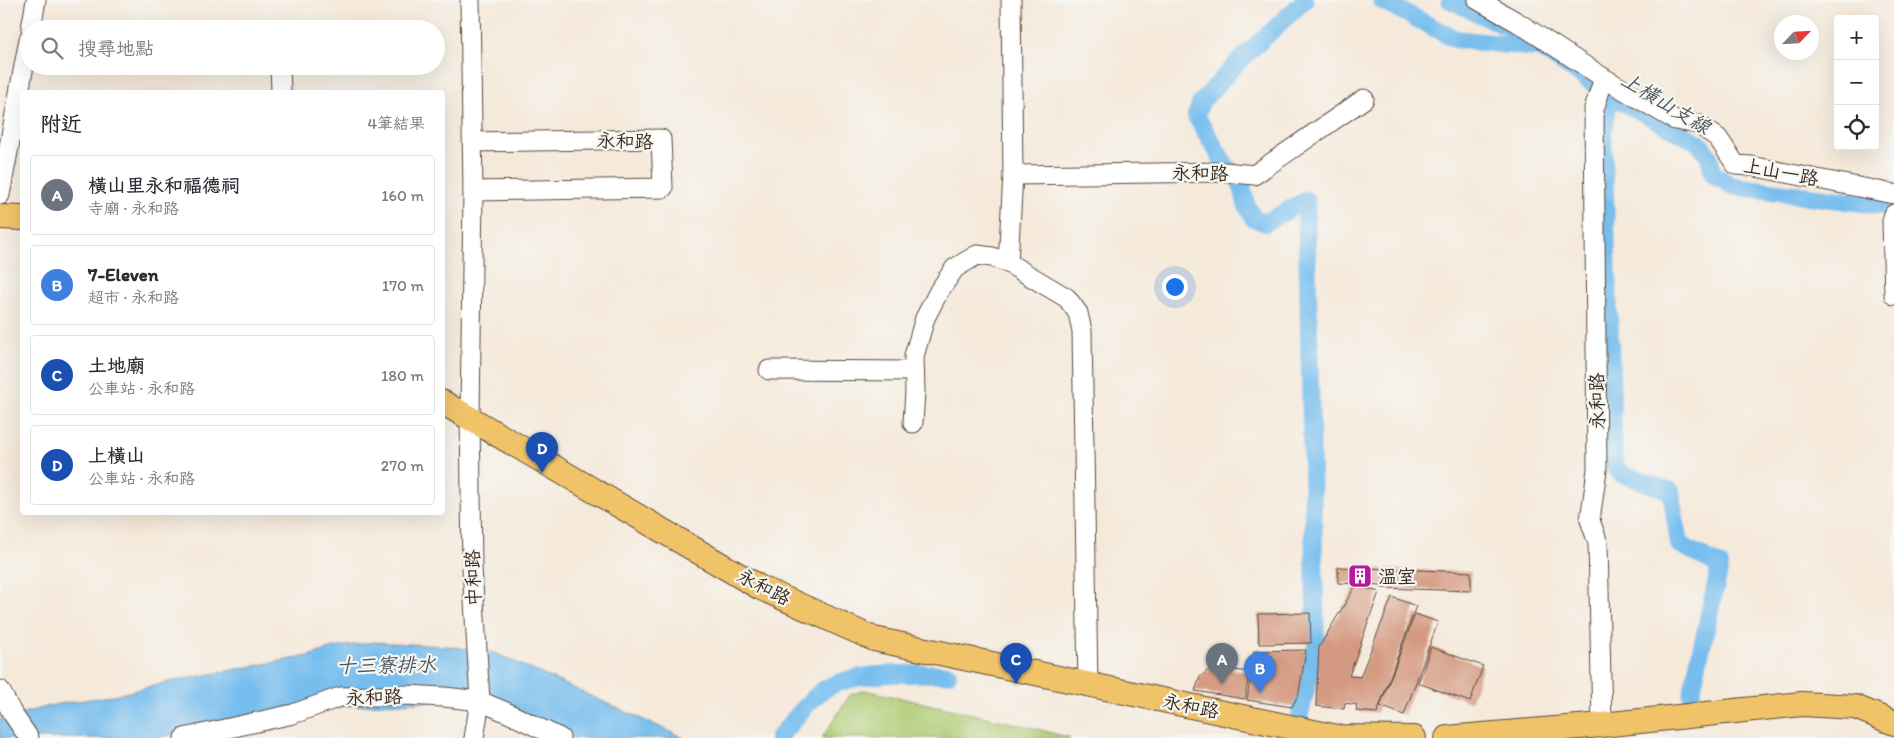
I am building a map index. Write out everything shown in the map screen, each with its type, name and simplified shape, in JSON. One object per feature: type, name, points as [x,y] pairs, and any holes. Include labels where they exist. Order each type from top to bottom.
[{"type":"main road","points":[[0,217],[20,218]]},
{"type":"main road","name":"永和路","points":[[445,404],[759,587],[874,639],[1337,736],[1414,738]]},
{"type":"main road","points":[[1447,738],[1611,729],[1802,704],[1855,708],[1894,723]]},
{"type":"street","points":[[33,20],[36,0]]},
{"type":"street","points":[[470,0],[473,191],[470,418]]},
{"type":"street","points":[[1008,263],[1013,175],[1010,0]]},
{"type":"street","name":"上山一路","points":[[1478,0],[1517,22],[1605,82],[1675,120],[1698,124],[1718,138],[1736,165],[1751,166],[1894,194]]},
{"type":"street","points":[[23,90],[25,75]]},
{"type":"street","points":[[280,75],[281,90]]},
{"type":"street","name":"永和路","points":[[1605,82],[1594,109],[1597,470],[1590,520],[1598,543],[1611,729]]},
{"type":"street","name":"永和路","points":[[1013,175],[1232,173],[1254,175],[1364,98]]},
{"type":"street","points":[[0,195],[16,144],[20,112]]},
{"type":"street","name":"永和路","points":[[472,142],[661,139],[663,188],[473,191]]},
{"type":"street","points":[[1894,214],[1892,221],[1894,296]]},
{"type":"street","points":[[913,423],[914,356],[925,318],[938,291],[954,268],[977,255],[992,256],[1008,263],[1067,298],[1078,313],[1082,330],[1088,684]]},
{"type":"street","points":[[769,370],[914,371]]},
{"type":"street","name":"中和路","points":[[470,418],[472,567],[480,698],[474,738]]},
{"type":"street","points":[[0,690],[12,713],[29,738]]},
{"type":"street","name":"永和路","points":[[184,738],[293,714],[340,697],[414,696],[480,698],[560,738]]},
{"type":"green space","points":[[865,690],[1071,738],[822,738],[850,695]]},
{"type":"water","name":"十三寮排水","points":[[374,642],[446,646],[495,653],[684,738],[574,738],[492,698],[291,709],[156,738],[0,738],[0,719],[58,704],[117,695],[168,682],[308,656],[333,648]]},
{"type":"building","points":[[1338,567],[1471,572],[1471,591],[1382,588],[1382,585],[1338,583]]},
{"type":"building","points":[[1356,585],[1379,592],[1349,676],[1360,677],[1392,597],[1416,606],[1377,713],[1356,711],[1357,705],[1345,703],[1344,709],[1316,706],[1319,647]]},
{"type":"building","points":[[1310,613],[1311,643],[1259,644],[1258,614]]},
{"type":"building","points":[[1415,614],[1438,622],[1404,715],[1380,706]]},
{"type":"building","points":[[1431,647],[1483,666],[1470,702],[1418,683]]},
{"type":"building","points":[[1306,650],[1299,693],[1292,707],[1247,700],[1254,651]]},
{"type":"building","points":[[1212,667],[1249,672],[1245,699],[1195,691],[1200,677]]},
{"type":"waterway","points":[[1300,714],[1316,648],[1306,200],[1265,223],[1253,218],[1246,204],[1238,178],[1226,166],[1196,116],[1201,102],[1238,62],[1305,0]]},
{"type":"waterway","points":[[1381,0],[1455,39],[1537,48]]},
{"type":"waterway","name":"上橫山支線","points":[[1450,0],[1510,28],[1610,95],[1699,143],[1709,156],[1713,174],[1732,186],[1894,207]]},
{"type":"waterway","points":[[1610,95],[1603,132],[1614,465],[1621,474],[1671,491],[1679,544],[1720,566],[1691,695]]},
{"type":"waterway","points":[[778,738],[818,694],[836,684],[851,679],[884,674],[948,674]]},
{"type":"place","name":"上橫山","points":[[542,473]]},
{"type":"place","name":"溫室","points":[[1360,576]]},
{"type":"place","name":"土地廟","points":[[1016,684]]},
{"type":"place","name":"橫山里永和福德祠","points":[[1222,684]]},
{"type":"place","name":"7-Eleven","points":[[1260,693]]}]
